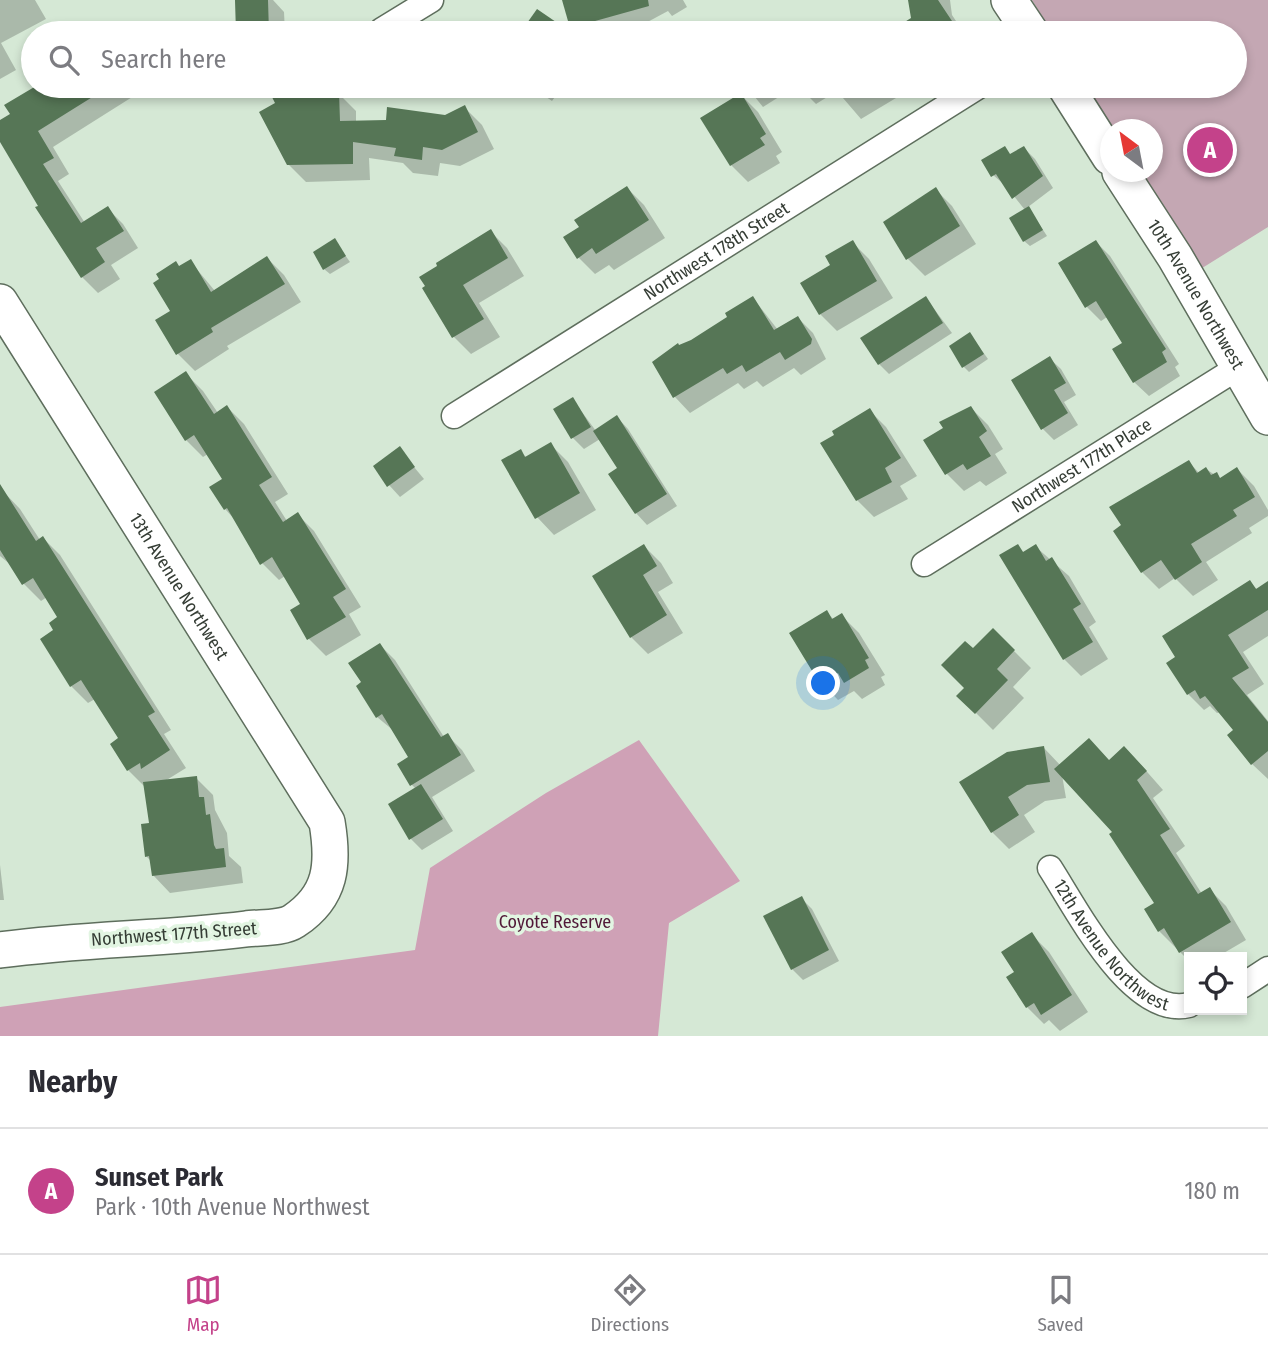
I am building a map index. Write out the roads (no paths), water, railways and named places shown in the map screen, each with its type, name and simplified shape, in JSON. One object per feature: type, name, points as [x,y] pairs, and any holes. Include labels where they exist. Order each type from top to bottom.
[{"type":"street","points":[[397,21],[431,0]]},
{"type":"street","points":[[1009,0],[1023,21]]},
{"type":"street","name":"Northwest 178th Street","points":[[454,416],[960,98]]},
{"type":"street","points":[[1073,98],[1100,140]]},
{"type":"street","name":"10th Avenue Northwest","points":[[1126,182],[1175,257],[1268,417]]},
{"type":"street","name":"13th Avenue Northwest","points":[[0,302],[327,822],[332,853],[328,880]]},
{"type":"street","name":"Northwest 177th Place","points":[[924,564],[1239,367]]},
{"type":"street","name":"12th Avenue Northwest","points":[[1050,868],[1108,957],[1137,988],[1156,1001],[1184,1006]]},
{"type":"street","name":"Northwest 177th Street","points":[[0,950],[61,942],[193,936],[290,923],[311,908],[328,880]]},
{"type":"street","points":[[1247,983],[1268,968]]},
{"type":"place","name":"Sunset Park","points":[[1210,150]]},
{"type":"park label","name":"Coyote Reserve","points":[[555,922]]}]
